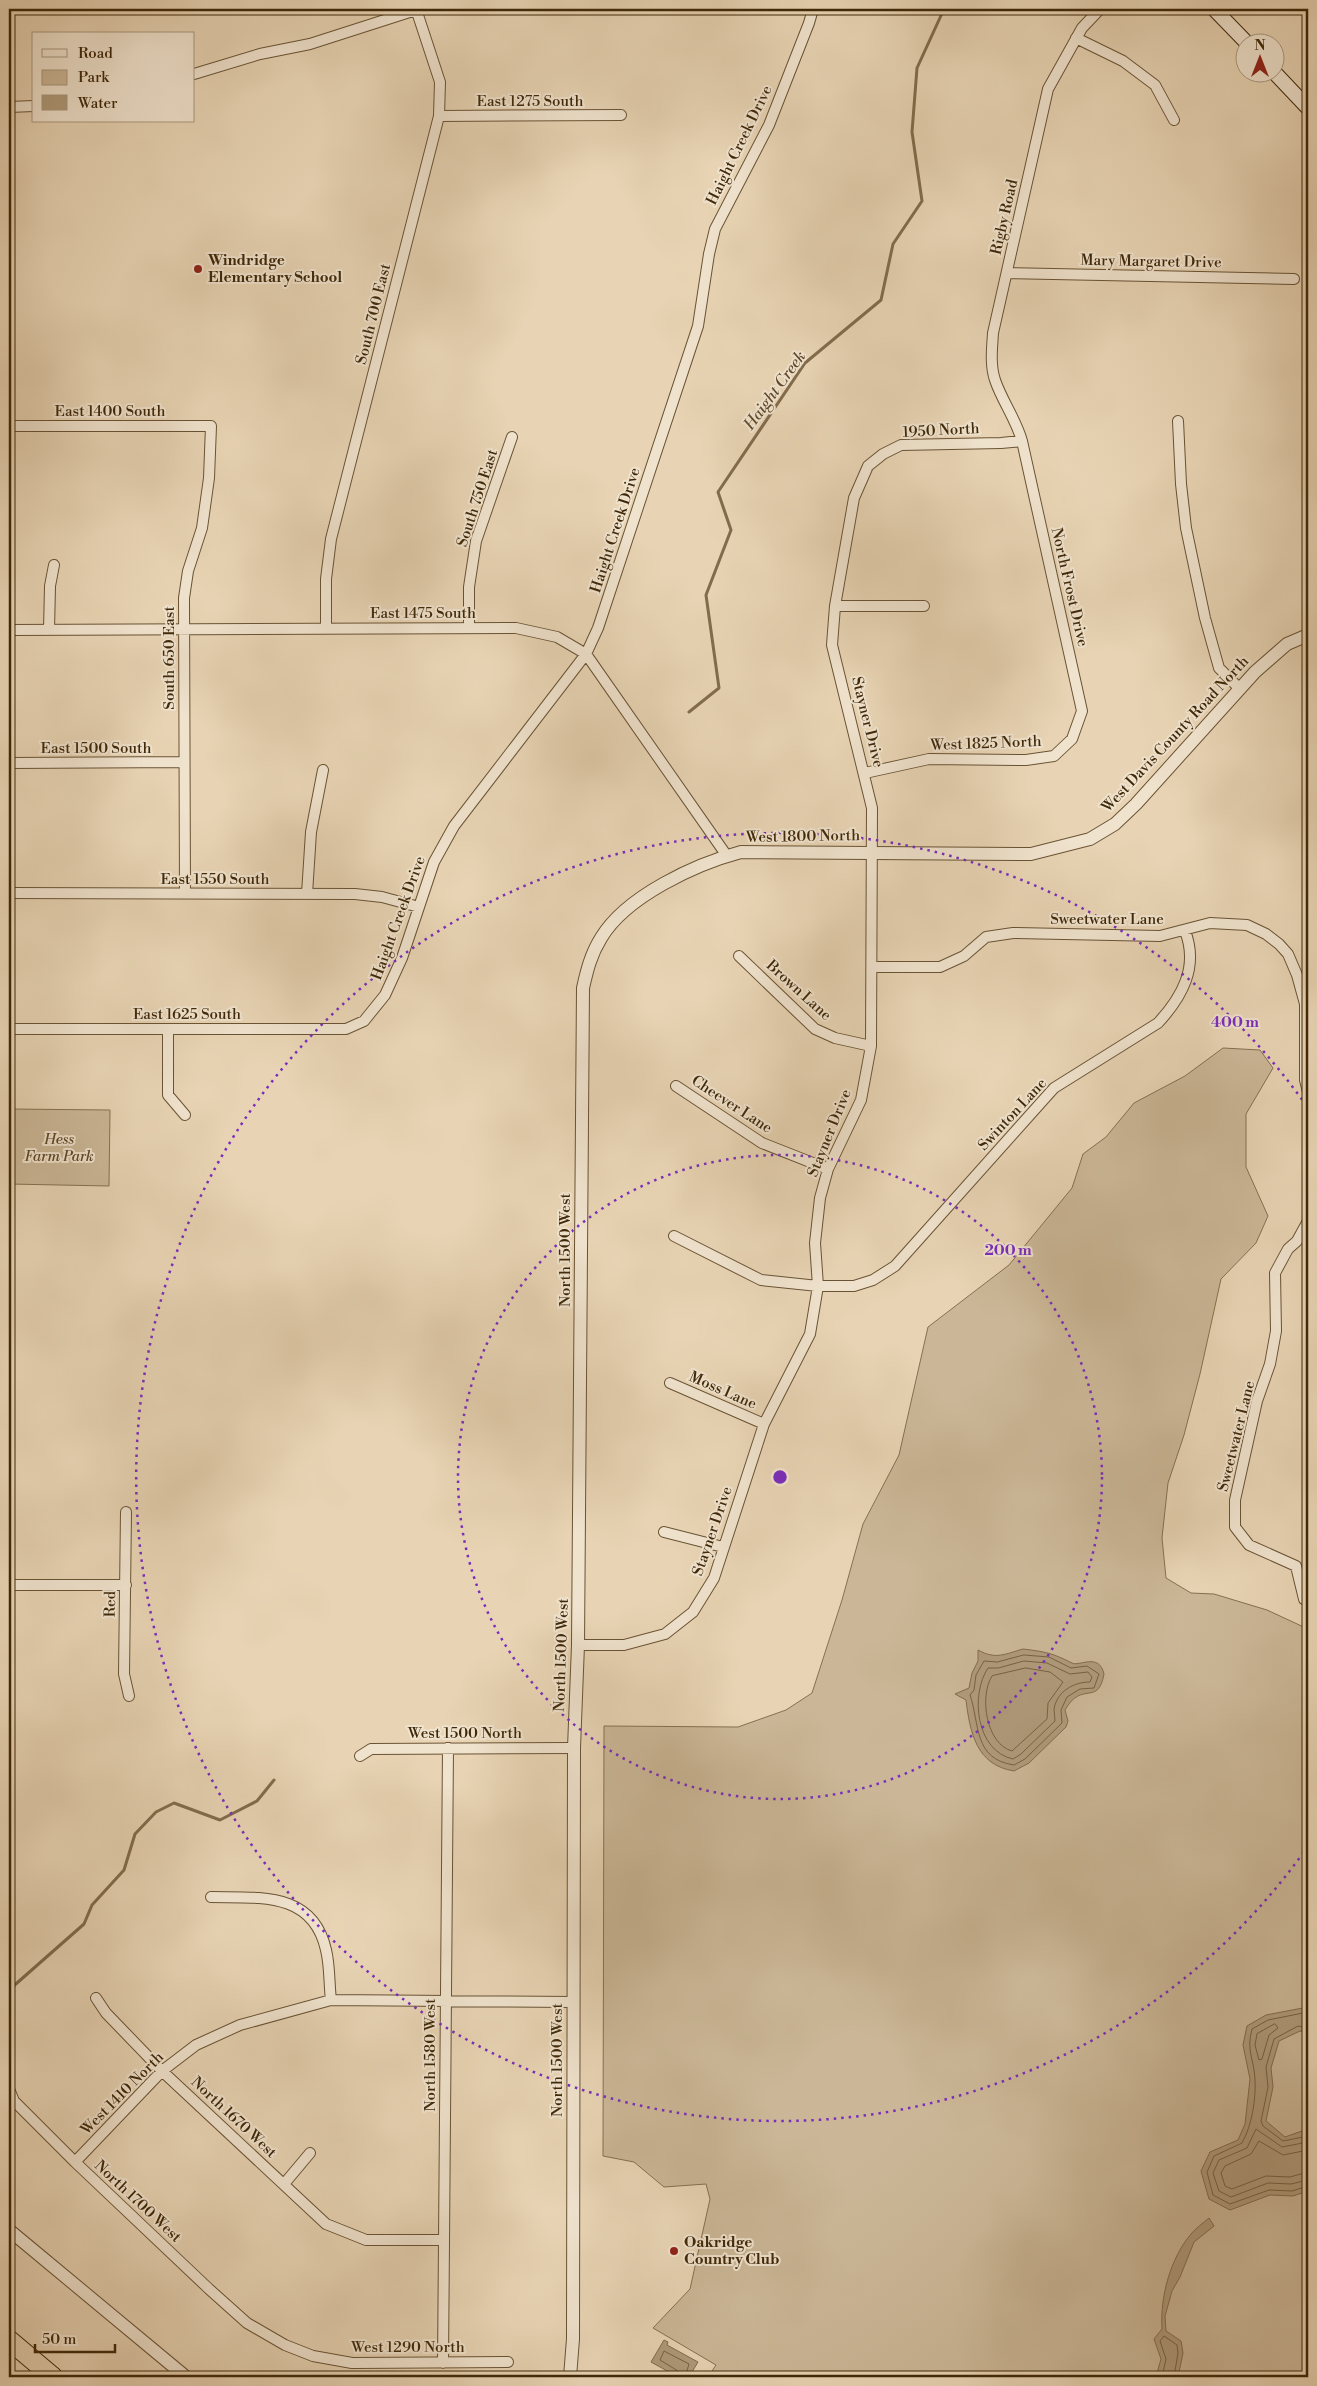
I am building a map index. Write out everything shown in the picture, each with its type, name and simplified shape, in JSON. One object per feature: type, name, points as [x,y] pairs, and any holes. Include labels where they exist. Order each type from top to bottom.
[{"type":"highway","points":[[9,2340],[53,2377]]},
{"type":"main road","points":[[1214,9],[1236,32]]},
{"type":"main road","points":[[1283,82],[1308,108]]},
{"type":"street","points":[[195,74],[260,54],[310,44],[418,9]]},
{"type":"street","name":"South 700 East","points":[[326,629],[326,579],[331,539],[439,116],[440,82],[418,9]]},
{"type":"street","name":"Haight Creek Drive","points":[[364,1021],[385,995],[402,958],[434,862],[454,826],[586,654],[598,628],[698,326],[709,254],[715,229],[769,125],[810,23],[813,9]]},
{"type":"street","name":"Rigby Road","points":[[1022,441],[1017,424],[995,380],[991,362],[993,333],[1048,89],[1082,28],[1100,9]]},
{"type":"street","points":[[1076,38],[1124,62],[1155,85],[1174,120]]},
{"type":"street","points":[[9,107],[32,106]]},
{"type":"street","name":"East 1275 South","points":[[439,116],[621,115]]},
{"type":"street","name":"Mary Margaret Drive","points":[[1007,272],[1294,279]]},
{"type":"street","points":[[1178,421],[1181,484],[1186,528],[1206,618],[1219,668],[1239,688]]},
{"type":"street","name":"East 1400 South","points":[[9,426],[211,426]]},
{"type":"street","name":"South 650 East","points":[[185,894],[184,598],[188,571],[202,528],[208,486],[211,426]]},
{"type":"street","name":"South 750 East","points":[[469,628],[470,587],[476,541],[512,437]]},
{"type":"street","name":"1950 North","points":[[868,466],[883,454],[901,445],[1022,441]]},
{"type":"street","name":"North Frost Drive","points":[[1022,441],[1082,711],[1072,738]]},
{"type":"street","name":"Stayner Drive","points":[[578,1645],[624,1645],[665,1634],[693,1612],[714,1578],[764,1424],[810,1334],[818,1286],[816,1223],[820,1198],[828,1169],[861,1100],[871,1046],[872,808],[865,773],[832,645],[834,606],[854,498],[868,466]]},
{"type":"street","points":[[49,630],[50,586],[54,565]]},
{"type":"street","points":[[834,606],[924,606]]},
{"type":"street","name":"East 1475 South","points":[[9,630],[516,628],[557,637],[586,654],[726,856]]},
{"type":"street","name":"West Davis County Road North","points":[[1031,854],[1090,838],[1114,824],[1136,804],[1239,688],[1287,644],[1308,636]]},
{"type":"street","name":"West 1825 North","points":[[865,773],[929,759],[1026,760],[1054,756],[1072,738]]},
{"type":"street","name":"East 1500 South","points":[[9,763],[184,762]]},
{"type":"street","points":[[307,894],[311,832],[323,770]]},
{"type":"street","name":"West 1800 North","points":[[602,937],[627,909],[660,885],[726,856],[741,852],[871,851],[1031,854]]},
{"type":"street","name":"East 1550 South","points":[[9,893],[382,896],[419,907]]},
{"type":"street","name":"Sweetwater Lane","points":[[872,967],[940,967],[964,956],[986,937],[1013,933],[1160,936],[1210,923],[1247,925],[1266,934],[1279,944],[1288,954],[1297,975],[1305,1004],[1307,1033],[1305,1080],[1308,1092]]},
{"type":"street","name":"Swinton Lane","points":[[674,1236],[761,1280],[818,1286],[854,1286],[872,1280],[895,1266],[1054,1088],[1158,1023],[1176,1001],[1189,974],[1192,956],[1185,931]]},
{"type":"street","name":"North 1500 West","points":[[570,2377],[573,2339],[574,1748],[578,1645],[583,988],[589,962],[602,937]]},
{"type":"street","name":"Brown Lane","points":[[739,956],[815,1028],[843,1041],[871,1046]]},
{"type":"street","name":"East 1625 South","points":[[9,1029],[346,1029],[364,1021]]},
{"type":"street","points":[[168,1029],[168,1094],[185,1115]]},
{"type":"street","name":"Cheever Lane","points":[[676,1086],[762,1143],[828,1169]]},
{"type":"street","name":"Sweetwater Lane","points":[[1308,1221],[1297,1241],[1288,1249],[1275,1273],[1276,1331],[1270,1364],[1257,1401],[1235,1500],[1235,1527],[1248,1545],[1296,1566],[1304,1599],[1308,1599]]},
{"type":"street","name":"Moss Lane","points":[[670,1383],[764,1424]]},
{"type":"street","name":"Red","points":[[126,1512],[124,1674],[129,1696]]},
{"type":"street","points":[[664,1532],[723,1547]]},
{"type":"street","points":[[9,1585],[126,1585]]},
{"type":"street","name":"West 1500 North","points":[[360,1756],[371,1748],[574,1748]]},
{"type":"street","name":"North 1580 West","points":[[443,2363],[448,1748]]},
{"type":"street","points":[[211,1897],[263,1898],[292,1903],[315,1922],[326,1950],[331,2000]]},
{"type":"street","name":"North 1670 West","points":[[96,1998],[106,2013],[162,2071],[326,2224],[366,2240],[444,2240]]},
{"type":"street","name":"West 1410 North","points":[[75,2162],[162,2071],[196,2045],[240,2025],[331,2000],[574,2002]]},
{"type":"street","name":"North 1700 West","points":[[9,2089],[14,2101],[75,2162],[209,2289]]},
{"type":"street","points":[[284,2184],[310,2153]]},
{"type":"street","points":[[9,2230],[186,2377]]},
{"type":"street","name":"West 1290 North","points":[[209,2289],[247,2323],[285,2345],[313,2356],[352,2363],[508,2362]]},
{"type":"green space","points":[[1223,1048],[1260,1050],[1273,1068],[1246,1114],[1246,1167],[1268,1216],[1256,1243],[1221,1279],[1200,1374],[1184,1435],[1168,1483],[1162,1538],[1166,1578],[1191,1593],[1214,1594],[1267,1610],[1308,1629],[1308,2377],[708,2377],[716,2365],[653,2328],[690,2289],[710,2199],[706,2184],[664,2187],[634,2162],[603,2156],[604,1726],[738,1727],[786,1710],[812,1693],[842,1600],[863,1524],[899,1455],[928,1327],[1009,1265],[1072,1188],[1083,1154],[1106,1137],[1134,1103],[1185,1076]]},
{"type":"green space","name":"Hess Farm Park","points":[[9,1109],[110,1110],[109,1186],[9,1184]]},
{"type":"water","points":[[1023,1649],[1049,1653],[1075,1664],[1094,1662],[1101,1667],[1104,1674],[1098,1689],[1094,1692],[1077,1696],[1071,1701],[1065,1710],[1068,1721],[1066,1727],[1029,1763],[1014,1771],[1001,1768],[983,1754],[973,1735],[966,1700],[955,1694],[969,1688],[972,1673],[978,1661],[978,1650],[995,1655]]},
{"type":"water","points":[[1308,2007],[1308,2033],[1300,2031],[1279,2041],[1271,2068],[1273,2087],[1266,2121],[1285,2137],[1302,2131],[1308,2131],[1308,2191],[1293,2196],[1270,2195],[1230,2210],[1209,2199],[1201,2171],[1210,2152],[1238,2140],[1245,2124],[1250,2079],[1243,2045],[1247,2026],[1266,2015]]},
{"type":"water","points":[[1209,2218],[1214,2226],[1194,2242],[1180,2277],[1172,2291],[1165,2316],[1166,2331],[1181,2341],[1183,2353],[1178,2377],[1156,2377],[1161,2359],[1154,2339],[1162,2329],[1165,2291],[1172,2267],[1177,2255],[1193,2232]]},
{"type":"water","points":[[664,2340],[668,2342],[667,2345],[698,2362],[689,2377],[678,2377],[651,2362]]},
{"type":"waterway","name":"Haight Creek","points":[[689,712],[719,688],[706,595],[731,530],[718,492],[805,363],[881,300],[893,244],[922,201],[912,132],[917,68],[944,9]]},
{"type":"waterway","name":"Haight Creek","points":[[9,1990],[84,1924],[92,1905],[124,1870],[135,1834],[156,1812],[174,1803],[220,1820],[257,1801],[274,1780]]},
{"type":"place","name":"Windridge Elementary School","points":[[198,269]]},
{"type":"place","name":"Oakridge Country Club","points":[[674,2251]]}]
